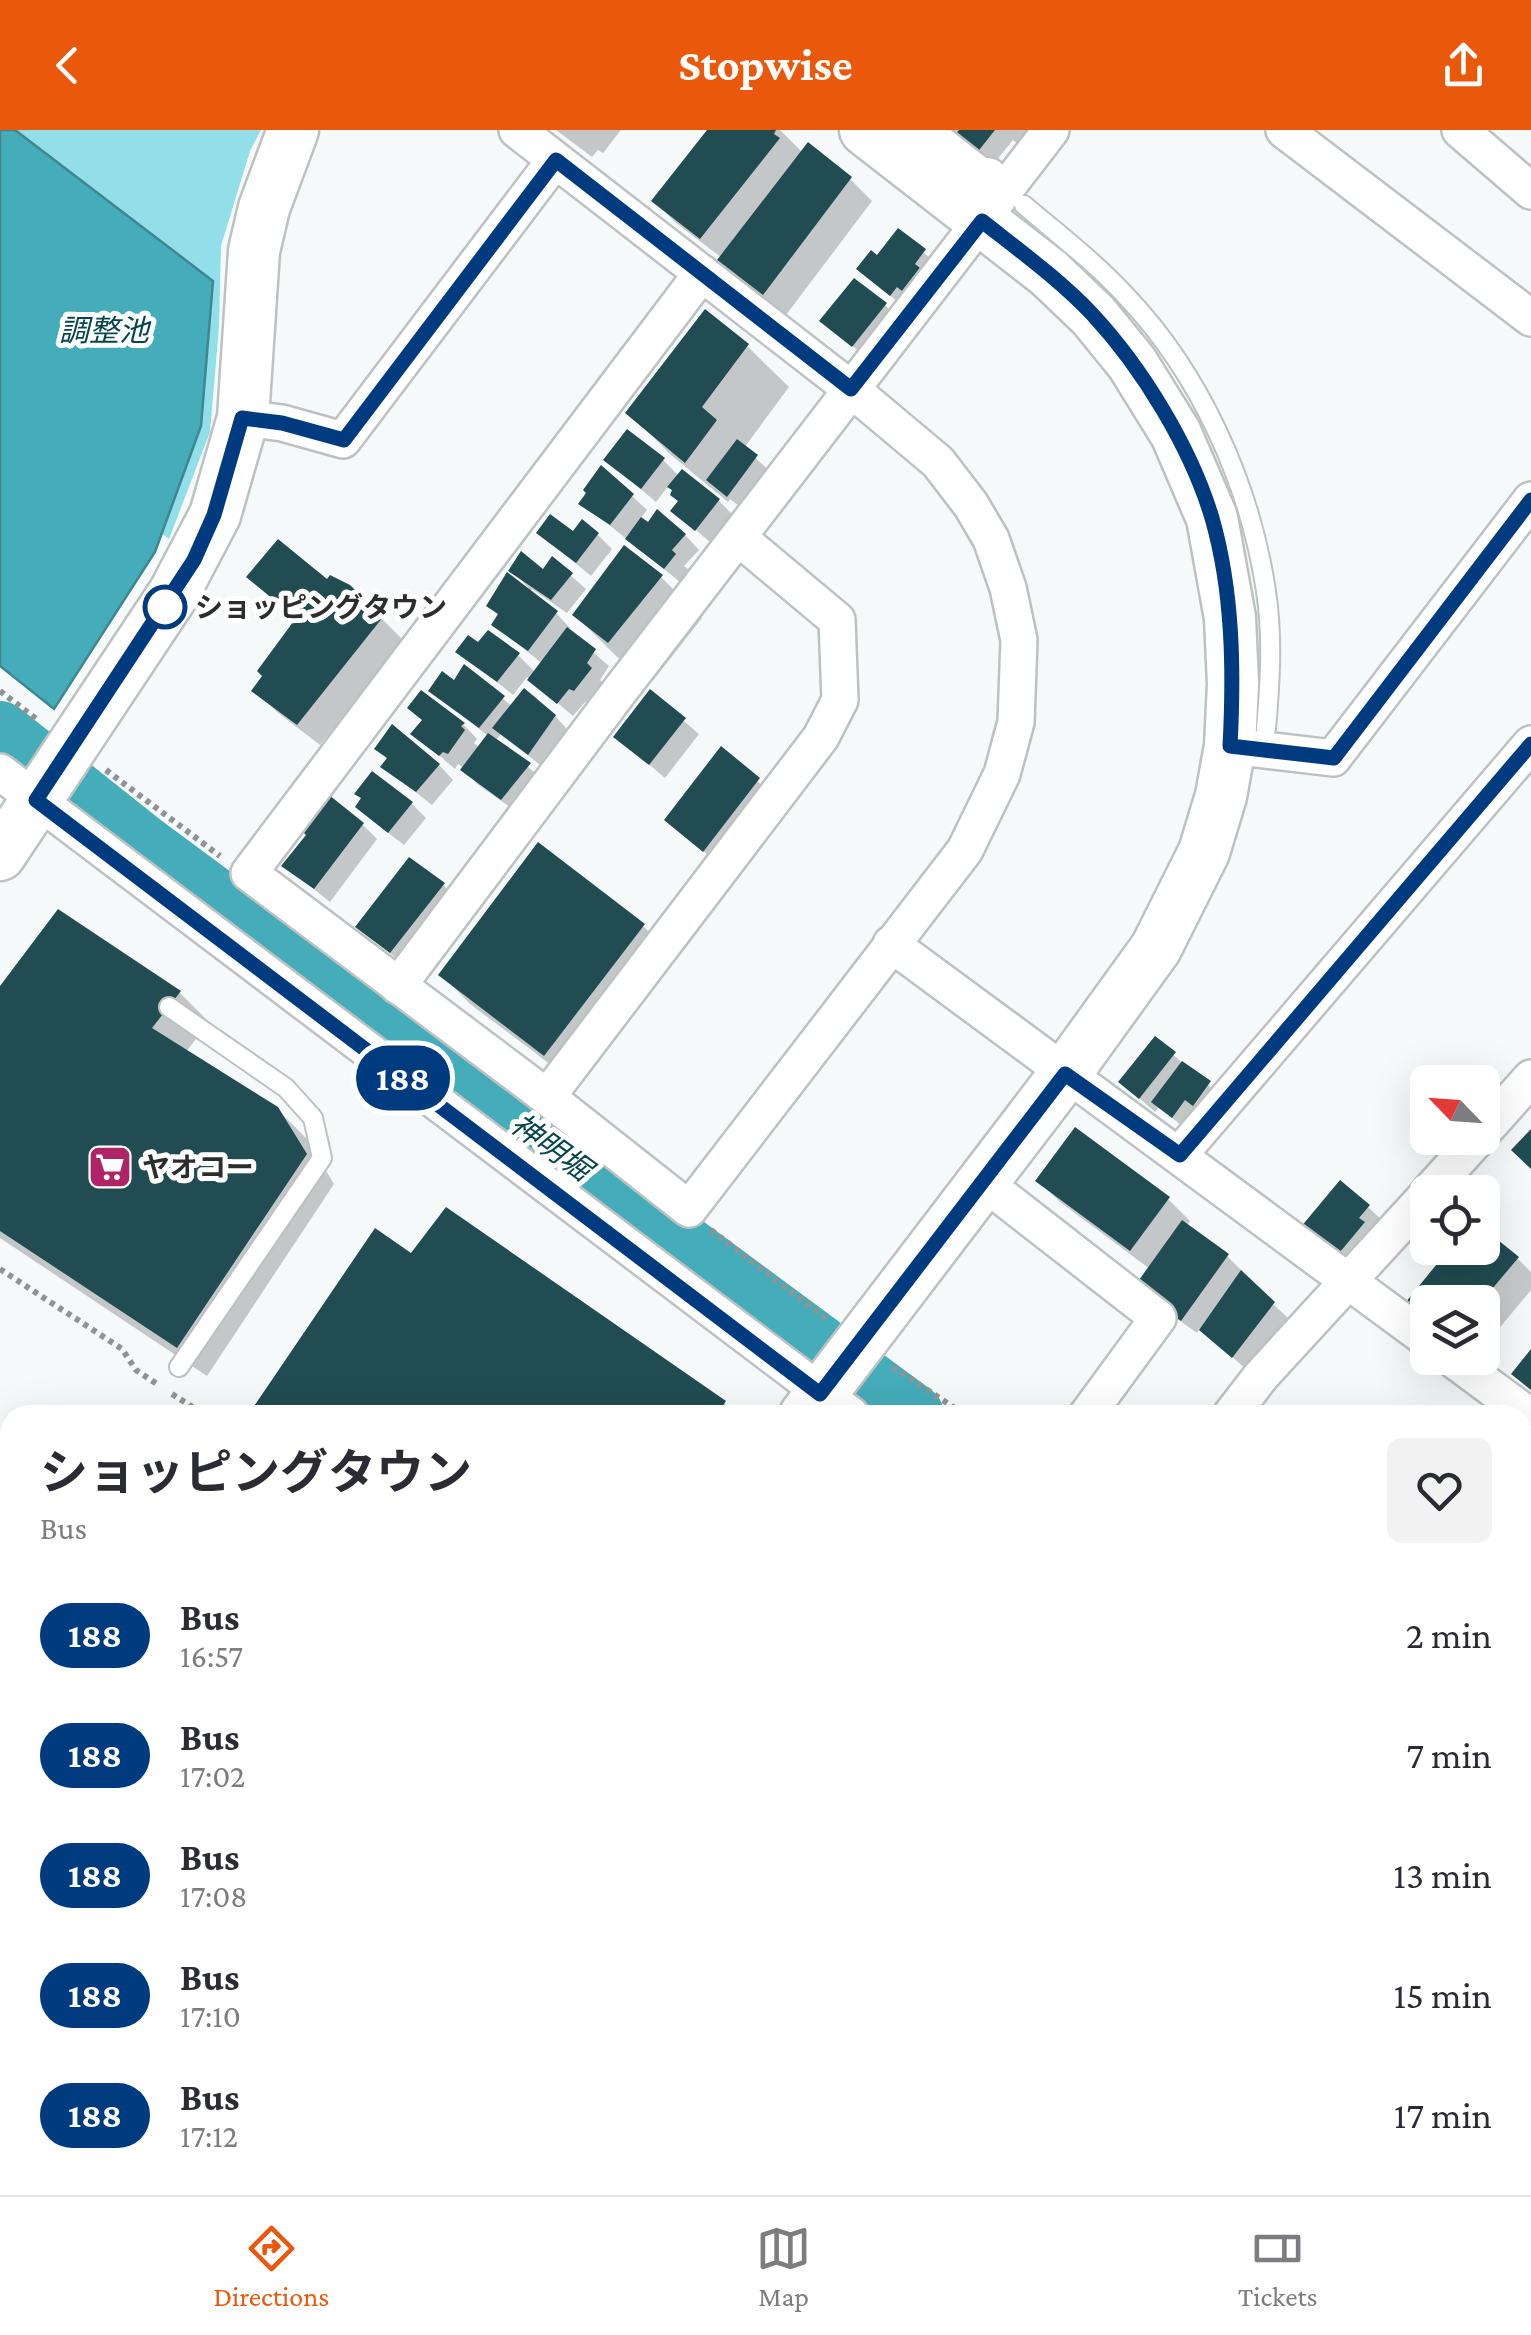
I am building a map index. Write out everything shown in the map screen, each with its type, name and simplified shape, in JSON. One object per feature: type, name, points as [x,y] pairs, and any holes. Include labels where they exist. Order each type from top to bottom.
[{"type":"street","points":[[0,855],[49,766],[194,560],[214,515],[242,418],[254,250],[264,208],[294,130]]},
{"type":"street","points":[[517,130],[851,389],[938,462],[991,539],[1008,588],[1018,640],[1016,722],[1002,774],[965,850],[689,1209],[547,1097],[248,873],[702,274]]},
{"type":"street","points":[[866,130],[999,201]]},
{"type":"street","points":[[49,766],[839,1376],[1156,948],[1204,852],[1221,796],[1248,738],[1234,684],[1230,618],[1212,518],[1176,434],[1179,383],[1132,363],[1093,315],[1048,273],[978,174],[922,130]]},
{"type":"street","points":[[398,986],[1051,130]]},
{"type":"street","points":[[1284,130],[1356,199],[1531,318]]},
{"type":"street","points":[[1460,130],[1531,190]]},
{"type":"street","points":[[242,418],[282,423],[344,440],[556,160]]},
{"type":"street","points":[[1248,738],[1334,758],[1531,500]]},
{"type":"street","points":[[547,1097],[821,737],[840,700],[837,620],[739,538]]},
{"type":"street","points":[[1180,1155],[1531,744]]},
{"type":"street","points":[[891,944],[1410,1327]]},
{"type":"street","points":[[1500,1113],[1531,1078]]},
{"type":"street","points":[[1444,1175],[1462,1155]]},
{"type":"street","points":[[982,1181],[1158,1318],[1093,1405]]},
{"type":"street","points":[[1238,1405],[1260,1376],[1410,1213]]},
{"type":"street","points":[[1474,1375],[1515,1405]]},
{"type":"lane","points":[[169,1007],[286,1088],[313,1118],[322,1158],[178,1368]]},
{"type":"path","points":[[0,691],[49,766],[248,873]]},
{"type":"path","points":[[689,1209],[839,1376],[933,1405]]},
{"type":"path","points":[[0,1269],[122,1349],[136,1370]]},
{"type":"shaded area","name":"調整池","points":[[0,130],[261,130],[250,151],[221,246],[210,432],[169,539],[0,410]]},
{"type":"water","name":"調整池","points":[[0,130],[15,130],[213,281],[201,426],[155,552],[54,709],[0,666]]},
{"type":"building","points":[[707,130],[776,130],[774,134],[780,138],[700,239],[651,201]]},
{"type":"building","points":[[959,130],[995,130],[976,154],[954,136]]},
{"type":"building","points":[[808,142],[852,177],[763,295],[717,260]]},
{"type":"building","points":[[898,228],[926,249],[915,264],[920,268],[902,291],[897,287],[890,296],[856,269],[871,250],[877,255]]},
{"type":"building","points":[[854,278],[887,303],[852,347],[819,321]]},
{"type":"building","points":[[705,309],[749,344],[702,407],[717,420],[685,463],[625,413]]},
{"type":"building","points":[[627,429],[665,458],[641,489],[603,460]]},
{"type":"building","points":[[737,439],[758,455],[727,497],[706,480]]},
{"type":"building","points":[[601,465],[634,494],[610,525],[578,504]]},
{"type":"building","points":[[682,469],[720,499],[695,531],[670,511],[678,501],[667,487]]},
{"type":"building","points":[[657,509],[686,534],[672,550],[676,554],[664,569],[625,539],[641,517],[648,522]]},
{"type":"building","points":[[550,514],[573,531],[582,519],[599,533],[576,563],[536,533]]},
{"type":"building","points":[[278,539],[327,579],[330,575],[350,585],[383,617],[297,725],[251,691],[262,676],[257,671],[296,618],[246,577]]},
{"type":"building","points":[[624,545],[663,575],[608,643],[572,615]]},
{"type":"building","points":[[521,551],[543,569],[552,556],[573,573],[551,600],[508,571]]},
{"type":"building","points":[[507,572],[558,611],[528,651],[491,625],[498,614],[486,606]]},
{"type":"building","points":[[567,627],[596,649],[587,663],[592,668],[574,691],[569,689],[557,704],[527,680]]},
{"type":"building","points":[[488,630],[520,653],[497,682],[455,652],[468,635],[478,642]]},
{"type":"building","points":[[464,664],[505,696],[479,728],[428,691],[442,671],[454,680]]},
{"type":"building","points":[[524,688],[556,715],[528,755],[492,728]]},
{"type":"building","points":[[650,689],[686,718],[649,765],[613,737]]},
{"type":"building","points":[[421,690],[465,723],[461,726],[465,730],[448,754],[443,752],[439,756],[410,734],[422,720],[407,708]]},
{"type":"building","points":[[392,724],[440,764],[416,792],[380,767],[387,758],[374,749]]},
{"type":"building","points":[[488,733],[531,763],[501,800],[460,770]]},
{"type":"building","points":[[721,746],[760,778],[703,852],[664,820]]},
{"type":"building","points":[[372,771],[413,802],[388,833],[355,807],[361,798],[354,794]]},
{"type":"building","points":[[329,795],[364,823],[314,889],[281,866],[306,835],[302,831]]},
{"type":"building","points":[[538,842],[645,924],[544,1056],[438,975]]},
{"type":"building","points":[[409,857],[445,883],[390,953],[355,927]]},
{"type":"building","points":[[58,909],[181,991],[152,1028],[278,1107],[307,1154],[177,1348],[0,1231],[0,986]]},
{"type":"building","points":[[1155,1036],[1176,1052],[1139,1099],[1118,1082]]},
{"type":"building","points":[[1182,1061],[1211,1081],[1193,1106],[1185,1100],[1172,1118],[1151,1102]]},
{"type":"building","points":[[1075,1127],[1170,1197],[1130,1251],[1035,1181]]},
{"type":"building","points":[[1531,1129],[1531,1169],[1511,1150]]},
{"type":"building","points":[[1340,1180],[1370,1205],[1359,1218],[1365,1222],[1335,1258],[1300,1228]]},
{"type":"building","points":[[446,1207],[726,1401],[723,1405],[255,1405],[375,1228],[411,1253]]},
{"type":"building","points":[[1182,1220],[1229,1254],[1181,1321],[1134,1287]]},
{"type":"building","points":[[1500,1242],[1519,1257],[1495,1285],[1420,1285],[1436,1265],[1500,1265]]},
{"type":"building","points":[[1241,1270],[1275,1302],[1232,1358],[1199,1330]]},
{"type":"building","points":[[1410,1297],[1410,1315],[1401,1308]]},
{"type":"building","points":[[1531,1349],[1531,1390],[1511,1374]]},
{"type":"waterway","name":"神明堀","points":[[0,732],[145,847],[899,1405]]},
{"type":"bus line","name":"188","points":[[1531,500],[1334,758],[1230,746],[1234,684],[1230,618],[1212,518],[1176,434],[1132,363],[1093,315],[1048,273],[982,221],[851,389],[556,160],[344,440],[282,423],[242,418],[229,471],[194,560],[36,800],[820,1394],[1065,1074],[1180,1155],[1531,744]]},
{"type":"place","name":"ショッピングタウン","points":[[165,607]]},
{"type":"place","name":"ヤオコー","points":[[110,1167]]}]
